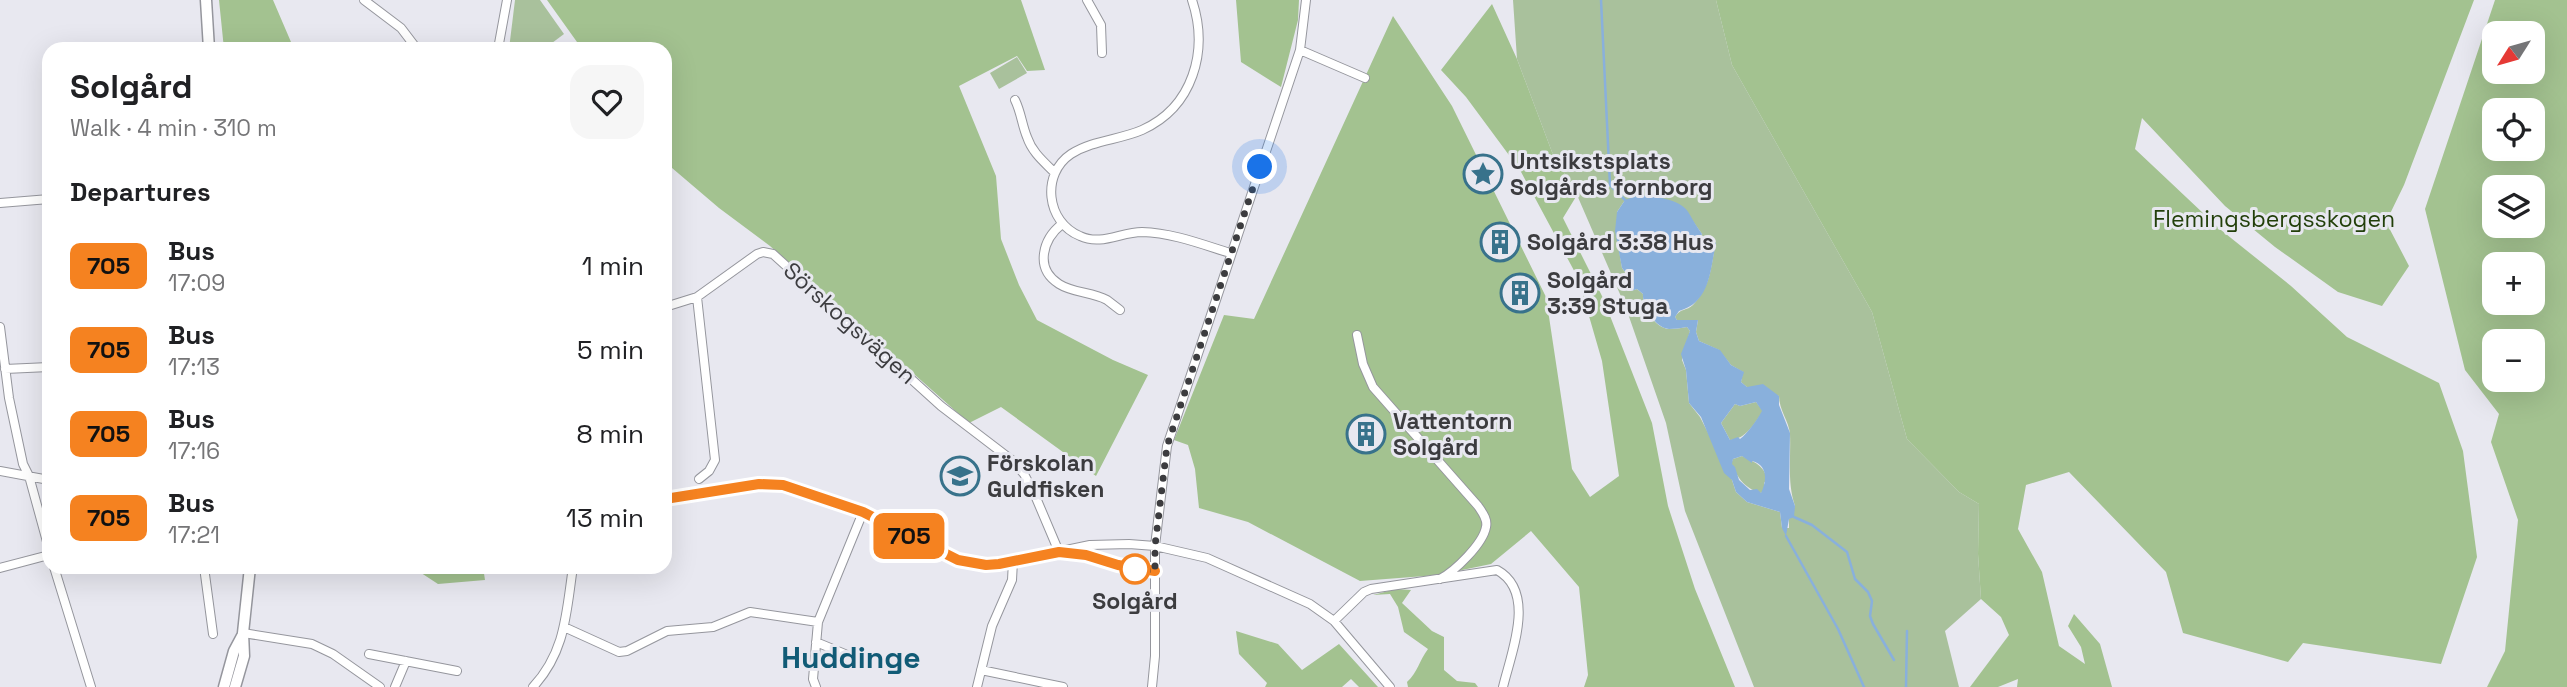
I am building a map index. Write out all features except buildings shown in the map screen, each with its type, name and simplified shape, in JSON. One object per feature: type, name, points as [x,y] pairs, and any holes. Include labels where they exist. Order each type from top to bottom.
[{"type":"main road","points":[[206,0],[209,42]]},
{"type":"main road","points":[[235,687],[244,656],[243,633],[249,574]]},
{"type":"main road","points":[[224,687],[234,651],[243,633]]},
{"type":"street","points":[[364,0],[401,28],[412,42]]},
{"type":"street","points":[[499,42],[507,0]]},
{"type":"street","points":[[1087,0],[1101,25],[1102,53]]},
{"type":"street","points":[[1192,0],[1198,18],[1200,48],[1191,83],[1178,103],[1142,130],[1099,142],[1072,154],[1054,172],[1051,197],[1062,224],[1080,237],[1100,240],[1139,232],[1173,235],[1230,253]]},
{"type":"street","points":[[1154,686],[1155,546],[1167,446],[1300,50],[1306,0]]},
{"type":"street","points":[[1300,50],[1365,78]]},
{"type":"street","points":[[1015,100],[1035,154],[1054,172]]},
{"type":"street","points":[[0,203],[42,200]]},
{"type":"street","points":[[1062,224],[1048,236],[1045,244],[1048,273],[1060,285],[1106,300],[1120,310]]},
{"type":"street","name":"Sörskogsvägen","points":[[672,305],[697,297],[750,257],[763,252],[773,254],[926,392],[1013,461],[1029,484],[1059,552]]},
{"type":"street","points":[[697,297],[715,460],[713,466],[699,479]]},
{"type":"street","points":[[0,327],[23,464],[42,523]]},
{"type":"street","points":[[1357,335],[1363,364],[1373,387],[1478,506],[1486,519],[1487,526],[1482,538],[1463,562],[1440,579]]},
{"type":"street","points":[[5,369],[42,368]]},
{"type":"street","points":[[0,471],[42,479]]},
{"type":"street","points":[[672,497],[772,484],[796,488],[863,512],[958,560],[986,565],[1090,545],[1129,544],[1155,546],[1220,561],[1292,594],[1334,621],[1390,687]]},
{"type":"street","points":[[816,687],[813,679],[818,622],[863,512]]},
{"type":"street","points":[[0,568],[42,557]]},
{"type":"street","points":[[977,687],[992,626],[1012,580],[1013,561]]},
{"type":"street","points":[[1334,621],[1364,592],[1497,570],[1513,584],[1519,607],[1503,687]]},
{"type":"street","points":[[56,574],[91,687]]},
{"type":"street","points":[[205,574],[213,634]]},
{"type":"street","points":[[533,687],[557,652],[564,628],[572,574]]},
{"type":"street","points":[[564,628],[620,652],[667,631],[713,627],[750,612],[818,622]]},
{"type":"street","points":[[243,633],[312,644],[339,658],[380,687]]},
{"type":"street","points":[[816,642],[845,654]]},
{"type":"street","points":[[369,654],[457,671]]},
{"type":"street","points":[[395,687],[406,662]]},
{"type":"street","points":[[981,670],[1063,687]]},
{"type":"green space","points":[[219,0],[273,0],[291,42],[223,42]]},
{"type":"green space","points":[[515,0],[540,0],[564,34],[553,42],[510,42]]},
{"type":"green space","points":[[547,0],[1021,0],[1045,70],[1027,71],[1017,56],[959,86],[996,176],[1001,239],[1019,285],[1037,320],[1148,375],[1096,476],[1001,407],[969,423],[770,246],[672,168],[672,42],[577,42]]},
{"type":"green space","points":[[1236,0],[1299,0],[1298,20],[1281,87],[1241,62]]},
{"type":"green space","points":[[1513,0],[1716,0],[1732,65],[1872,312],[1907,439],[1959,492],[1979,504],[1981,599],[1945,631],[1959,687],[1754,687],[1685,511],[1666,423],[1626,308],[1577,195],[1552,152],[1517,59]],"holes":[[[1625,200],[1692,220],[1702,234],[1698,243],[1716,243],[1704,290],[1693,305],[1675,317],[1677,320],[1698,320],[1696,332],[1699,341],[1719,350],[1731,365],[1743,372],[1741,382],[1748,388],[1779,396],[1790,434],[1790,479],[1795,506],[1789,519],[1789,528],[1782,528],[1780,512],[1747,502],[1736,492],[1700,417],[1689,403],[1686,370],[1682,360],[1690,331],[1687,327],[1664,328],[1654,321],[1645,305],[1643,294],[1637,289],[1631,291],[1634,284],[1622,268],[1617,212]]]},
{"type":"green space","name":"Flemingsbergsskogen","points":[[1716,0],[2474,0],[2404,185],[2386,222],[2409,266],[2382,306],[2338,292],[2275,247],[2225,206],[2142,118],[2135,149],[2221,230],[2291,286],[2347,337],[2439,383],[2463,451],[2477,557],[2441,664],[2303,643],[2288,662],[2183,633],[2166,572],[2069,472],[2026,485],[2018,529],[2042,572],[2059,646],[2085,664],[2081,647],[2068,626],[2074,614],[2100,644],[2112,687],[2017,687],[2018,679],[1998,687],[1970,687],[2009,635],[2001,617],[1981,599],[1979,504],[1959,492],[1907,439],[1872,312],[1732,65]]},
{"type":"green space","points":[[2495,0],[2567,0],[2567,687],[2487,687],[2505,651],[2518,520],[2491,442],[2499,414],[2482,392],[2465,370],[2425,209],[2482,39],[2482,84],[2545,84],[2545,21],[2488,21]]},
{"type":"green space","points":[[1492,4],[1517,59],[1552,152],[1577,195],[1563,218],[1603,298],[1652,423],[1668,506],[1695,589],[1735,687],[1584,687],[1588,675],[1579,587],[1531,531],[1491,564],[1438,575],[1360,581],[1248,522],[1199,508],[1195,469],[1188,445],[1174,440],[1224,315],[1254,319],[1393,16],[1452,106],[1546,297],[1572,469],[1590,497],[1619,476],[1602,361],[1578,278],[1520,170],[1466,97],[1441,70]]},
{"type":"green space","points":[[1017,57],[1027,73],[999,89],[990,73]]},
{"type":"green space","points":[[1756,402],[1763,411],[1745,434],[1730,440],[1721,423],[1735,404],[1740,406]]},
{"type":"green space","points":[[1742,456],[1764,470],[1767,479],[1761,493],[1743,482],[1731,464],[1733,459]]},
{"type":"green space","points":[[423,574],[484,574],[485,580],[438,584]]},
{"type":"green space","points":[[1396,589],[1411,590],[1402,603],[1432,631],[1444,637],[1444,670],[1457,681],[1475,683],[1478,687],[1408,687],[1407,682],[1428,649],[1404,632],[1398,607],[1390,594],[1373,595]]},
{"type":"green space","points":[[1236,631],[1278,644],[1302,670],[1339,644],[1378,687],[1359,687],[1351,679],[1342,687],[1265,687],[1267,683],[1239,654]]},
{"type":"water","points":[[1639,195],[1675,202],[1686,209],[1702,234],[1698,243],[1702,245],[1708,239],[1716,243],[1710,274],[1703,292],[1690,307],[1679,311],[1675,317],[1677,320],[1698,320],[1696,332],[1699,341],[1720,350],[1731,365],[1744,372],[1741,382],[1747,387],[1763,384],[1779,396],[1779,405],[1790,433],[1789,489],[1795,506],[1794,517],[1789,519],[1786,536],[1780,512],[1747,502],[1736,492],[1732,480],[1724,473],[1701,417],[1689,403],[1686,370],[1681,354],[1690,331],[1687,327],[1669,329],[1659,325],[1647,310],[1643,294],[1637,289],[1630,289],[1634,283],[1622,268],[1615,231],[1617,212],[1625,200]],"holes":[[[1756,402],[1762,411],[1755,422],[1740,439],[1738,437],[1730,440],[1721,423],[1735,404],[1740,406]],[[1742,456],[1761,466],[1765,474],[1761,493],[1757,489],[1750,490],[1739,480],[1732,464],[1733,459]]]},
{"type":"waterway","points":[[1601,0],[1610,185],[1625,200]]},
{"type":"waterway","points":[[1794,517],[1812,525],[1847,552],[1855,579],[1868,592],[1872,601],[1870,616],[1873,624],[1894,660]]},
{"type":"waterway","points":[[1786,536],[1838,629],[1864,687]]},
{"type":"waterway","points":[[1906,687],[1907,631]]},
{"type":"bus line","name":"705","points":[[672,498],[740,486],[783,485],[863,512],[958,560],[986,565],[999,564],[1059,552],[1086,555],[1118,565],[1155,571]]},
{"type":"place","name":"Untsikstsplats Solgårds fornborg","points":[[1483,174]]},
{"type":"place","name":"Solgård 3:38 Hus","points":[[1500,242]]},
{"type":"place","name":"Solgård 3:39 Stuga","points":[[1520,293]]},
{"type":"place","name":"Vattentorn Solgård","points":[[1366,434]]},
{"type":"place","name":"Förskolan Guldfisken","points":[[960,476]]},
{"type":"place","name":"Solgård","points":[[1135,569]]},
{"type":"district","name":"Huddinge","points":[[851,657]]},
{"type":"route","points":[[1135,569],[1155,571],[1155,546],[1167,446],[1260,167]]}]
